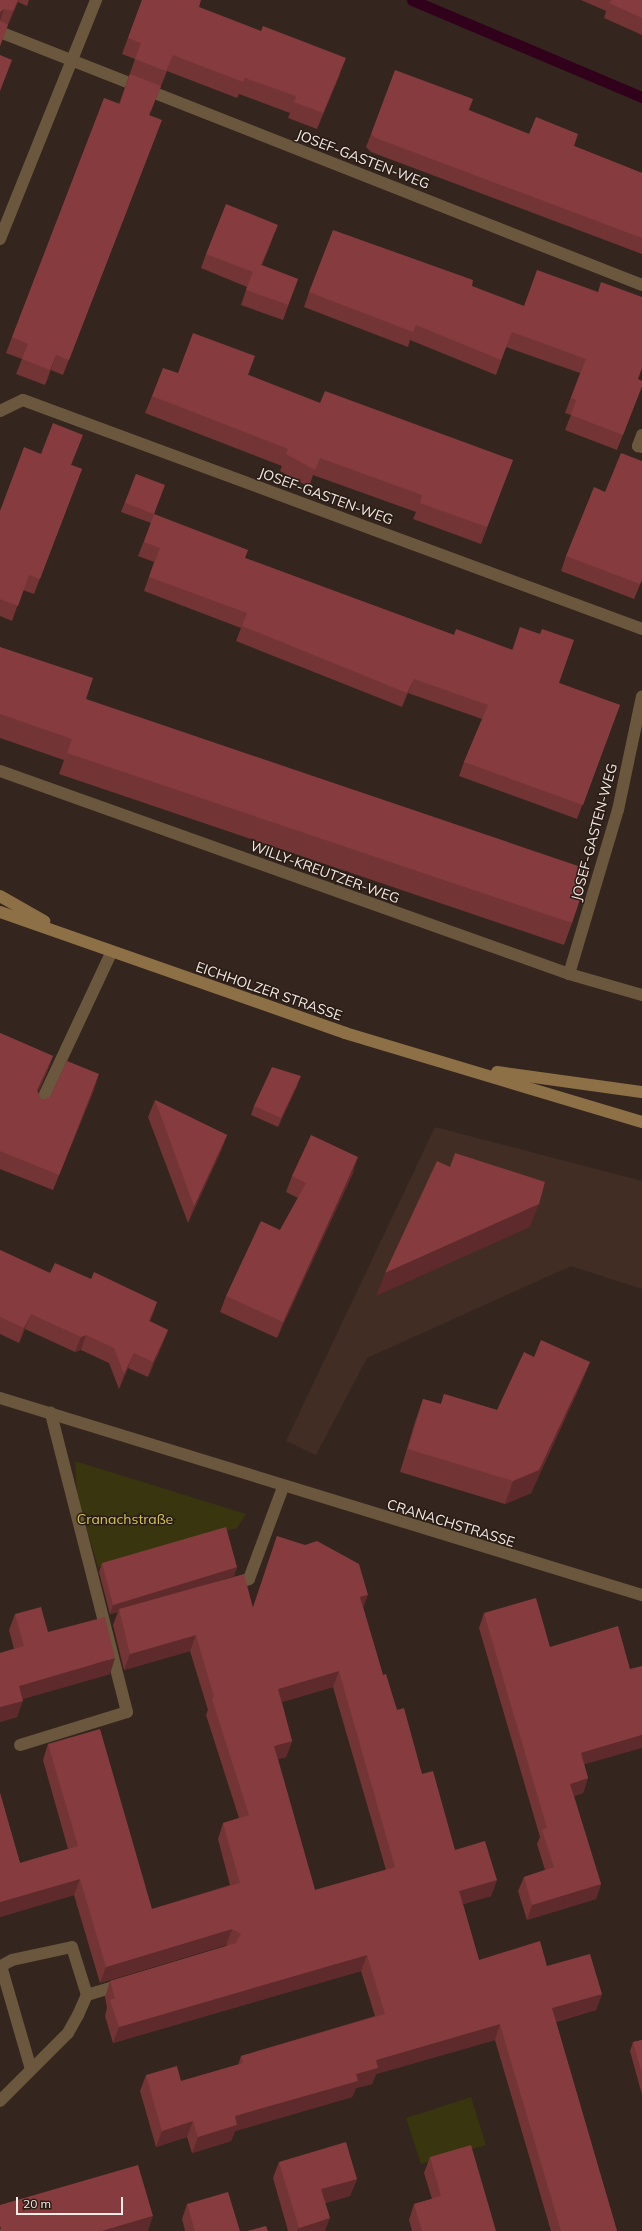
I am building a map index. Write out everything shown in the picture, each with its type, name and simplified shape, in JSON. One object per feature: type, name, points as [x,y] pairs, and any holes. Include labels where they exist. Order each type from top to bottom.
[{"type":"main road","name":"EICHHOLZER STRASSE","points":[[0,896],[70,935]]},
{"type":"main road","name":"EICHHOLZER STRASSE","points":[[0,912],[70,935],[112,952],[345,1033],[642,1122]]},
{"type":"main road","name":"EICHHOLZER STRASSE","points":[[461,1068],[642,1092]]},
{"type":"street","points":[[0,239],[96,0]]},
{"type":"street","name":"JOSEF-GASTEN-WEG","points":[[0,32],[72,62],[642,285]]},
{"type":"street","name":"JOSEF-GASTEN-WEG","points":[[0,411],[23,400],[642,628]]},
{"type":"street","points":[[642,434],[638,446],[642,447]]},
{"type":"street","name":"JOSEF-GASTEN-WEG","points":[[569,974],[618,810],[642,696]]},
{"type":"street","name":"WILLY-KREUTZER-WEG","points":[[0,771],[569,974],[642,995]]},
{"type":"street","points":[[38,1109],[112,952]]},
{"type":"street","name":"CRANACHSTRASSE","points":[[0,1398],[282,1487],[642,1595]]},
{"type":"street","points":[[20,1745],[127,1712],[51,1413]]},
{"type":"street","points":[[219,1588],[249,1579],[282,1487]]},
{"type":"street","points":[[31,2069],[1,1966],[49,1950],[72,1947],[88,1995]]},
{"type":"street","points":[[0,2101],[68,2032],[88,1995],[139,1979]]},
{"type":"shaded area","points":[[435,1127],[642,1181],[642,1289],[571,1266],[367,1358],[316,1455],[286,1441]]},
{"type":"green space","name":"Cranachstraße","points":[[75,1461],[246,1514],[237,1528],[98,1567],[77,1495]]},
{"type":"green space","points":[[471,2097],[486,2145],[421,2164],[406,2118]]},
{"type":"building","points":[[0,0],[18,0],[13,11],[4,9],[0,12]]},
{"type":"building","points":[[142,0],[201,0],[199,7],[261,31],[263,26],[346,58],[323,113],[294,102],[296,96],[245,78],[243,82],[173,55],[166,71],[135,59],[141,43],[128,38]]},
{"type":"building","points":[[611,0],[642,0],[642,18],[609,3]]},
{"type":"building","points":[[0,21],[8,25],[0,46]]},
{"type":"building","points":[[0,55],[12,60],[0,91]]},
{"type":"building","points":[[395,70],[473,99],[468,110],[529,134],[536,117],[578,134],[574,146],[642,173],[642,238],[376,138],[371,134]]},
{"type":"building","points":[[130,74],[161,86],[149,115],[162,120],[69,360],[56,355],[50,370],[22,359],[28,344],[12,337],[104,98],[120,104]]},
{"type":"building","points":[[226,204],[278,225],[261,265],[298,279],[288,305],[246,290],[253,272],[206,254]]},
{"type":"building","points":[[333,230],[473,280],[472,286],[524,306],[537,270],[598,292],[601,282],[642,297],[642,368],[638,379],[642,381],[642,386],[623,435],[571,415],[576,400],[571,398],[586,359],[512,332],[501,360],[416,325],[413,332],[309,292]]},
{"type":"building","points":[[193,333],[255,356],[248,375],[320,403],[325,391],[513,460],[487,527],[420,503],[422,495],[320,458],[315,470],[286,454],[288,449],[152,396],[163,368],[178,373]]},
{"type":"building","points":[[53,423],[83,435],[71,465],[82,469],[40,579],[29,575],[18,606],[0,599],[0,511],[24,447],[41,454]]},
{"type":"building","points":[[621,453],[642,461],[642,579],[640,584],[566,556],[594,487],[605,492]]},
{"type":"building","points":[[136,474],[165,485],[154,514],[125,503]]},
{"type":"building","points":[[154,514],[248,550],[245,558],[454,635],[456,629],[513,650],[520,627],[540,634],[542,629],[574,640],[559,683],[620,705],[583,805],[464,762],[488,705],[414,679],[407,693],[242,626],[247,613],[149,577],[160,548],[144,542]]},
{"type":"building","points":[[0,647],[93,678],[86,699],[590,870],[572,923],[67,753],[72,739],[0,714]]},
{"type":"building","points":[[0,1033],[53,1056],[37,1090],[41,1100],[50,1097],[67,1061],[99,1074],[59,1175],[0,1151]]},
{"type":"building","points":[[272,1067],[301,1076],[281,1118],[254,1106]]},
{"type":"building","points":[[155,1100],[227,1135],[194,1206]]},
{"type":"building","points":[[311,1135],[358,1157],[283,1322],[226,1296],[261,1221],[280,1230],[306,1183],[292,1176]]},
{"type":"building","points":[[455,1153],[545,1182],[539,1204],[385,1273],[437,1161],[450,1167]]},
{"type":"building","points":[[0,1250],[50,1273],[55,1263],[91,1279],[94,1272],[157,1302],[149,1321],[168,1330],[153,1362],[134,1353],[124,1374],[114,1348],[86,1335],[81,1337],[31,1314],[24,1328],[0,1317]]},
{"type":"building","points":[[541,1340],[590,1362],[539,1470],[513,1481],[408,1449],[423,1399],[441,1404],[444,1394],[497,1410],[524,1352],[534,1357]]},
{"type":"building","points":[[226,1527],[237,1567],[113,1605],[102,1563]]},
{"type":"building","points":[[277,1536],[305,1545],[317,1541],[359,1564],[368,1595],[360,1597],[383,1675],[386,1674],[397,1710],[404,1708],[422,1774],[433,1771],[455,1850],[485,1841],[497,1880],[459,1891],[479,1960],[540,1941],[547,1966],[590,1954],[602,1994],[552,2008],[617,2231],[561,2231],[500,2024],[376,2060],[378,2068],[356,2074],[358,2081],[235,2116],[237,2125],[198,2137],[193,2121],[162,2131],[146,2075],[177,2066],[181,2081],[243,2063],[241,2056],[385,2014],[367,1955],[119,2027],[110,2000],[115,1998],[110,1981],[236,1943],[241,1934],[232,1929],[106,1967],[80,1879],[0,1902],[0,1793],[20,1863],[78,1846],[48,1744],[100,1729],[152,1909],[240,1883],[223,1823],[249,1815],[212,1699],[214,1697],[196,1635],[130,1654],[119,1609],[244,1574],[253,1608]],"holes":[[[339,1671],[395,1867],[315,1890],[274,1746],[292,1741],[278,1689]]]},
{"type":"building","points":[[536,1598],[550,1647],[618,1626],[630,1669],[642,1666],[642,1735],[581,1753],[588,1778],[570,1784],[601,1884],[532,1905],[524,1877],[554,1867],[542,1830],[547,1828],[484,1613]]},
{"type":"building","points":[[41,1607],[48,1632],[105,1617],[115,1658],[19,1686],[23,1701],[0,1707],[0,1653],[24,1646],[15,1614]]},
{"type":"building","points":[[642,2040],[642,2074],[633,2042]]},
{"type":"building","points":[[346,2142],[357,2179],[321,2189],[330,2218],[299,2228],[279,2162]]},
{"type":"building","points":[[471,2145],[496,2231],[422,2231],[414,2204],[441,2196],[430,2157]]},
{"type":"building","points":[[138,2165],[153,2216],[102,2231],[0,2231],[0,2205]]},
{"type":"building","points":[[228,2192],[240,2231],[195,2231],[187,2204]]},
{"type":"building","points":[[266,2226],[268,2231],[247,2231]]},
{"type":"waterway","points":[[412,0],[642,97]]}]
